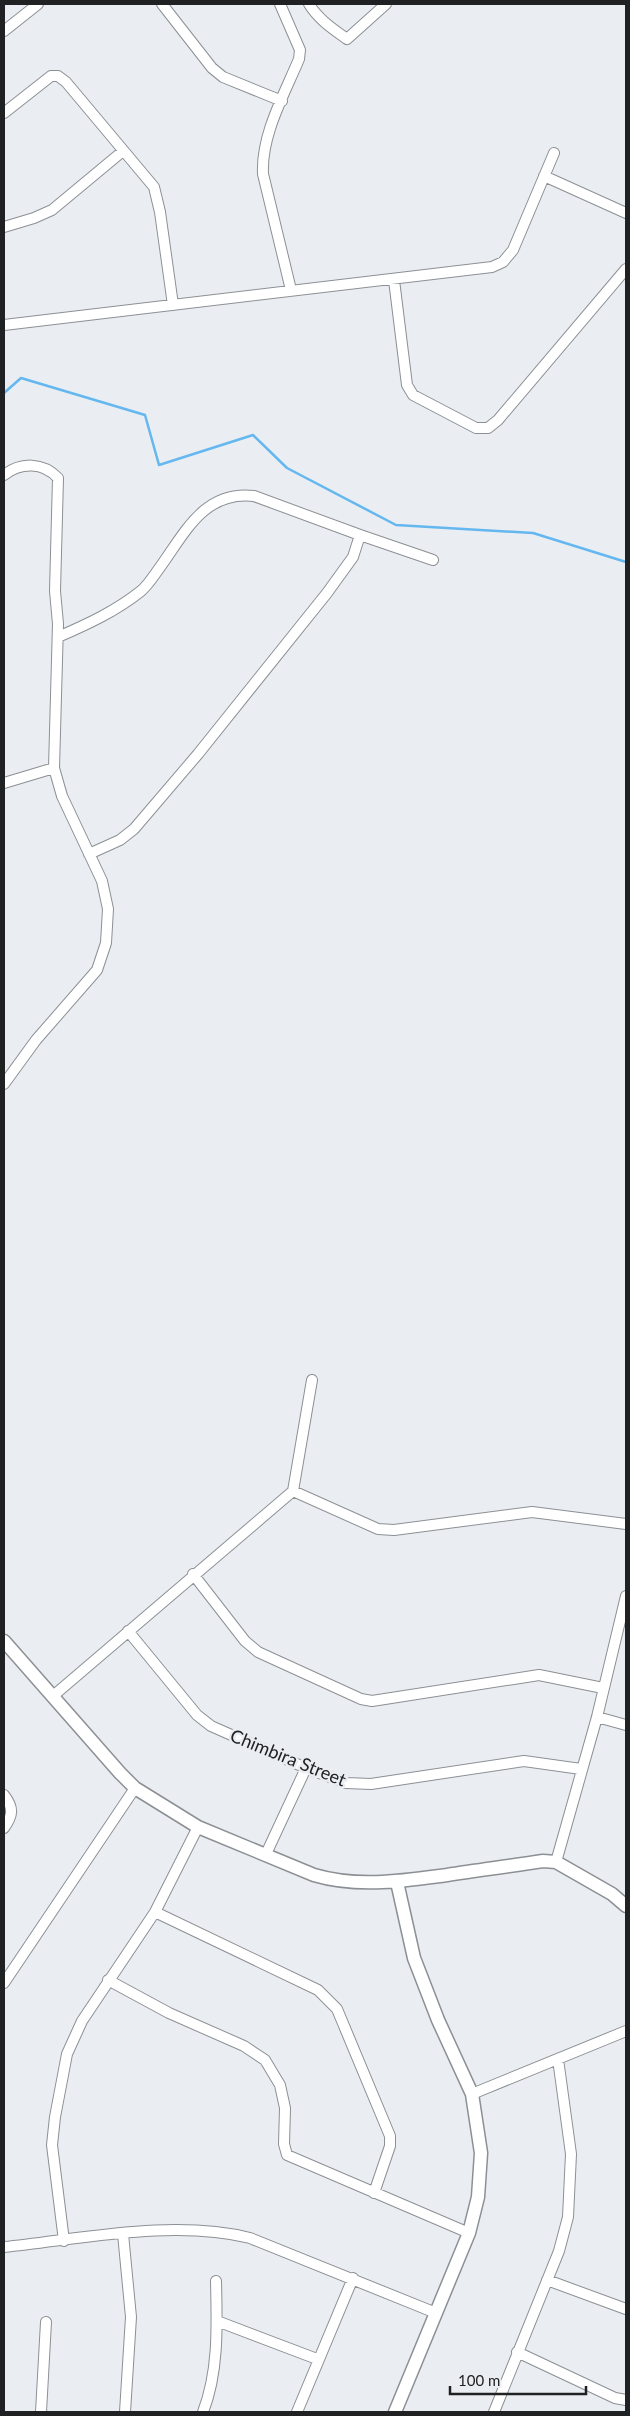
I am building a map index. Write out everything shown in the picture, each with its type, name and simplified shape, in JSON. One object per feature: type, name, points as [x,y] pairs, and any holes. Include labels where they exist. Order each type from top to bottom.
[{"type":"street","points":[[4,31],[38,4]]},
{"type":"street","points":[[162,4],[212,68],[223,77],[282,101]]},
{"type":"street","points":[[280,4],[300,50],[299,59],[266,142],[262,160],[263,174],[291,290]]},
{"type":"street","points":[[309,4],[328,25],[347,39],[386,4]]},
{"type":"street","points":[[4,113],[52,76],[58,76],[66,82],[154,187],[157,195],[172,304]]},
{"type":"street","points":[[4,227],[52,210],[123,151]]},
{"type":"street","points":[[4,325],[492,267],[503,262],[513,250],[554,154]]},
{"type":"street","points":[[544,176],[626,212]]},
{"type":"street","points":[[394,280],[407,385],[413,395],[460,422],[476,428],[488,428],[498,420],[626,268]]},
{"type":"street","points":[[4,475],[15,467],[30,465],[50,469],[58,478],[55,591],[58,637],[54,768],[62,796],[102,881],[108,909],[106,943],[96,970],[36,1040],[4,1084]]},
{"type":"street","points":[[58,637],[102,617],[143,589],[197,517],[210,504],[225,497],[241,494],[254,496],[433,560]]},
{"type":"street","points":[[89,854],[120,840],[134,829],[198,754],[328,593],[353,558],[360,535]]},
{"type":"street","points":[[4,782],[54,768]]},
{"type":"street","points":[[54,1696],[193,1574],[293,1490],[312,1380]]},
{"type":"street","points":[[293,1490],[378,1529],[394,1530],[532,1512],[626,1524]]},
{"type":"street","points":[[193,1574],[245,1641],[258,1652],[361,1699],[372,1701],[539,1676],[603,1688]]},
{"type":"street","points":[[556,1862],[597,1717],[626,1596]]},
{"type":"street","name":"Chimbira Street","points":[[128,1631],[197,1715],[210,1726],[306,1768],[357,1785],[524,1761],[581,1769]]},
{"type":"street","points":[[4,1641],[135,1788],[198,1827],[266,1854],[288,1865],[334,1881],[354,1883],[397,1882],[543,1861],[556,1862],[612,1894],[626,1906]]},
{"type":"street","points":[[597,1717],[626,1725]]},
{"type":"street","points":[[266,1854],[306,1768]]},
{"type":"street","points":[[4,1983],[135,1788]]},
{"type":"street","points":[[4,1794],[11,1803],[12,1816],[4,1828]]},
{"type":"street","points":[[64,2241],[53,2153],[55,2117],[67,2054],[82,2022],[108,1980],[155,1912],[198,1827]]},
{"type":"street","points":[[395,2412],[469,2233],[478,2196],[481,2153],[472,2094],[438,2020],[414,1958],[397,1882]]},
{"type":"street","points":[[155,1912],[318,1990],[330,2000],[337,2009],[390,2136],[390,2146],[374,2193]]},
{"type":"street","points":[[108,1980],[169,2013],[244,2046],[265,2060],[280,2085],[285,2108],[284,2144],[287,2154],[469,2233]]},
{"type":"street","points":[[472,2094],[626,2031]]},
{"type":"street","points":[[494,2412],[559,2251],[568,2217],[572,2154],[558,2059]]},
{"type":"street","points":[[4,2247],[165,2231],[225,2232],[250,2238],[353,2278],[436,2314]]},
{"type":"street","points":[[123,2234],[130,2317],[125,2412]]},
{"type":"street","points":[[297,2412],[353,2278]]},
{"type":"street","points":[[547,2280],[626,2309]]},
{"type":"street","points":[[203,2412],[212,2379],[217,2321],[216,2281]]},
{"type":"street","points":[[217,2321],[318,2359]]},
{"type":"street","points":[[41,2412],[46,2322]]},
{"type":"street","points":[[517,2352],[614,2398],[626,2400]]},
{"type":"waterway","points":[[4,393],[21,378],[145,415],[159,465],[253,435],[287,468],[396,525],[533,533],[626,562]]}]
